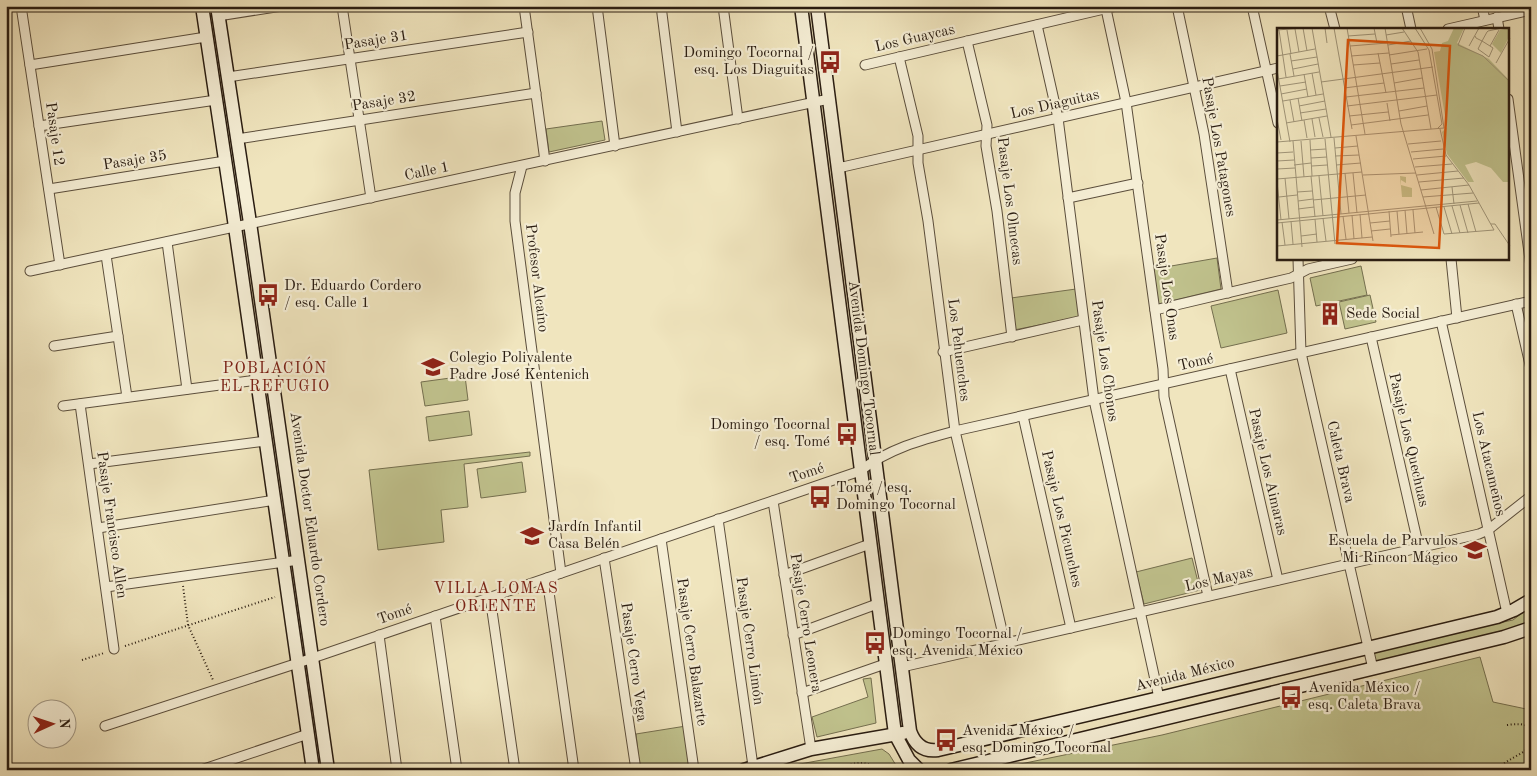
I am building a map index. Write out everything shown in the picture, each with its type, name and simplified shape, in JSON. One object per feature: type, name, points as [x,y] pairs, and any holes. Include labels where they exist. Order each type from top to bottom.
[{"type":"main road","name":"Avenida Doctor Eduardo Cordero","points":[[202,6],[236,228],[313,770]]},
{"type":"main road","name":"Avenida Domingo Tocornal","points":[[801,6],[895,734]]},
{"type":"main road","name":"Avenida Domingo Tocornal","points":[[817,6],[910,731]]},
{"type":"main road","name":"Avenida Doctor Eduardo Cordero","points":[[218,11],[328,770]]},
{"type":"main road","name":"Avenida México","points":[[910,731],[919,746],[928,750],[938,750],[1507,613],[1531,600]]},
{"type":"main road","points":[[951,770],[1504,638],[1531,628]]},
{"type":"main road","points":[[748,768],[810,749],[910,731]]},
{"type":"main road","points":[[895,734],[908,760],[919,770]]},
{"type":"street","name":"Pasaje 12","points":[[22,6],[60,265]]},
{"type":"street","points":[[218,11],[282,6]]},
{"type":"street","points":[[342,6],[371,198]]},
{"type":"street","points":[[524,6],[545,161]]},
{"type":"street","points":[[597,6],[615,146]]},
{"type":"street","points":[[661,6],[677,132]]},
{"type":"street","points":[[723,6],[738,119]]},
{"type":"street","name":"Los Guaycas","points":[[865,65],[1117,6]]},
{"type":"street","name":"Pasaje Los Patagones","points":[[1177,6],[1204,134],[1228,293]]},
{"type":"street","points":[[1252,6],[1277,118]]},
{"type":"street","points":[[1329,6],[1335,28]]},
{"type":"street","points":[[1406,6],[1412,28]]},
{"type":"street","points":[[1482,6],[1485,20]]},
{"type":"street","name":"Pasaje Los Onas","points":[[1106,9],[1126,102],[1164,369],[1164,397],[1208,596]]},
{"type":"street","points":[[1452,28],[1531,10]]},
{"type":"street","points":[[1497,17],[1499,28]]},
{"type":"street","name":"Pasaje Los Chonos","points":[[1037,25],[1058,118],[1094,400],[1159,698]]},
{"type":"street","name":"Pasaje 31","points":[[228,77],[528,32]]},
{"type":"street","points":[[30,65],[206,37]]},
{"type":"street","name":"Pasaje Los Olmecas","points":[[967,41],[986,125],[986,146],[997,211],[1012,337]]},
{"type":"street","name":"Los Pehuenches","points":[[899,57],[918,136],[918,163],[928,222],[955,431],[1004,643]]},
{"type":"street","name":"Los Diaguitas","points":[[838,168],[1277,68]]},
{"type":"street","name":"Pasaje 32","points":[[237,139],[536,93]]},
{"type":"street","name":"Calle 1","points":[[30,271],[829,99]]},
{"type":"street","points":[[39,126],[216,100]]},
{"type":"street","points":[[1510,111],[1528,219],[1531,267]]},
{"type":"street","name":"Pasaje 35","points":[[49,189],[225,161]]},
{"type":"street","name":"Profesor Alcaíno","points":[[522,166],[515,193],[515,221],[561,573]]},
{"type":"street","points":[[1068,198],[1138,183]]},
{"type":"street","points":[[166,242],[187,389]]},
{"type":"street","points":[[106,255],[126,397]]},
{"type":"street","name":"Caleta Brava","points":[[1298,260],[1301,353],[1374,669]]},
{"type":"street","points":[[1155,310],[1291,278],[1308,269],[1348,260]]},
{"type":"street","points":[[1451,260],[1457,318]]},
{"type":"street","name":"Tomé","points":[[105,726],[298,663],[860,471],[875,459],[910,444],[955,431],[1531,301]]},
{"type":"street","points":[[1516,304],[1531,369]]},
{"type":"street","points":[[944,352],[1084,320]]},
{"type":"street","name":"Los Atacameños","points":[[1441,321],[1507,613]]},
{"type":"street","points":[[54,346],[118,336]]},
{"type":"street","name":"Pasaje Los Quechuas","points":[[1371,337],[1419,548]]},
{"type":"street","name":"Pasaje Los Aimaras","points":[[1230,369],[1278,580]]},
{"type":"street","points":[[63,406],[272,378]]},
{"type":"street","name":"Pasaje Francisco Allen","points":[[80,404],[114,650]]},
{"type":"street","name":"Pasaje Los Picunches","points":[[1023,416],[1071,628]]},
{"type":"street","points":[[89,464],[266,441]]},
{"type":"street","name":"Los Mayas","points":[[902,667],[1480,534],[1488,530],[1531,496]]},
{"type":"street","points":[[98,528],[274,500]]},
{"type":"street","name":"Pasaje Cerro Leonera","points":[[773,501],[810,749]]},
{"type":"street","name":"Pasaje Cerro Limón","points":[[718,519],[748,768]]},
{"type":"street","name":"Pasaje Cerro Balazarte","points":[[661,539],[694,770]]},
{"type":"street","points":[[784,575],[870,544]]},
{"type":"street","name":"Pasaje Cerro Vega","points":[[604,558],[636,770]]},
{"type":"street","points":[[106,587],[299,560]]},
{"type":"street","points":[[547,578],[574,770]]},
{"type":"street","points":[[490,597],[515,770]]},
{"type":"street","points":[[793,635],[877,604]]},
{"type":"street","points":[[435,616],[457,770]]},
{"type":"street","points":[[379,635],[397,770]]},
{"type":"street","points":[[802,693],[886,664]]},
{"type":"street","points":[[202,770],[308,734]]},
{"type":"path","points":[[182,576],[188,625],[217,689]]},
{"type":"path","points":[[82,660],[288,593]]},
{"type":"path","points":[[1508,725],[1527,725],[1531,728]]},
{"type":"path","points":[[1496,770],[1512,758],[1523,754],[1531,746]]},
{"type":"path","points":[[834,770],[855,762],[873,764],[882,770]]},
{"type":"green space","points":[[602,121],[605,140],[549,152],[546,129]]},
{"type":"green space","points":[[1217,258],[1221,289],[1158,304],[1154,269]]},
{"type":"green space","points":[[1361,266],[1367,295],[1316,306],[1310,278]]},
{"type":"green space","points":[[1076,289],[1079,317],[1014,330],[1011,298]]},
{"type":"green space","points":[[1278,290],[1287,333],[1221,348],[1211,306]]},
{"type":"green space","points":[[1370,295],[1376,322],[1345,329],[1339,302]]},
{"type":"green space","points":[[465,376],[468,400],[425,406],[421,382]]},
{"type":"green space","points":[[469,411],[472,435],[429,441],[426,417]]},
{"type":"green space","points":[[530,452],[530,456],[464,464],[468,507],[441,510],[444,542],[378,550],[369,470]]},
{"type":"green space","points":[[522,462],[526,492],[481,498],[477,469]]},
{"type":"green space","points":[[1192,558],[1200,590],[1144,604],[1136,572]]},
{"type":"green space","points":[[1531,606],[1531,623],[1513,630],[1377,662],[1374,657],[1375,652],[1408,642],[1513,620]]},
{"type":"green space","points":[[1480,657],[1493,702],[1531,710],[1531,770],[991,770],[1162,735]]},
{"type":"green space","points":[[871,678],[876,723],[817,737],[812,717],[868,697],[863,679]]},
{"type":"green space","points":[[686,726],[690,770],[640,770],[636,734]]},
{"type":"green space","points":[[882,749],[889,754],[899,770],[778,770],[789,766]]},
{"type":"place","name":"Domingo Tocornal / esq. Los Diaguitas","points":[[830,62]]},
{"type":"place","name":"Dr. Eduardo Cordero / esq. Calle 1","points":[[268,295]]},
{"type":"place","name":"Sede Social","points":[[1330,314]]},
{"type":"place","name":"Colegio Polivalente Padre José Kentenich","points":[[433,367]]},
{"type":"place","name":"Domingo Tocornal / esq. Tomé","points":[[847,434]]},
{"type":"place","name":"Tomé / esq. Domingo Tocornal","points":[[820,497]]},
{"type":"place","name":"Jardín Infantil Casa Belén","points":[[532,536]]},
{"type":"place","name":"Escuela de Parvulos Mi Rincon Mágico","points":[[1475,550]]},
{"type":"place","name":"Domingo Tocornal / esq. Avenida México","points":[[875,643]]},
{"type":"place","name":"Avenida México / esq. Caleta Brava","points":[[1291,697]]},
{"type":"place","name":"Avenida México / esq. Domingo Tocornal","points":[[946,740]]},
{"type":"district","name":"POBLACIÓN EL REFUGIO","points":[[275,378]]},
{"type":"district","name":"VILLA LOMAS ORIENTE","points":[[496,598]]}]
